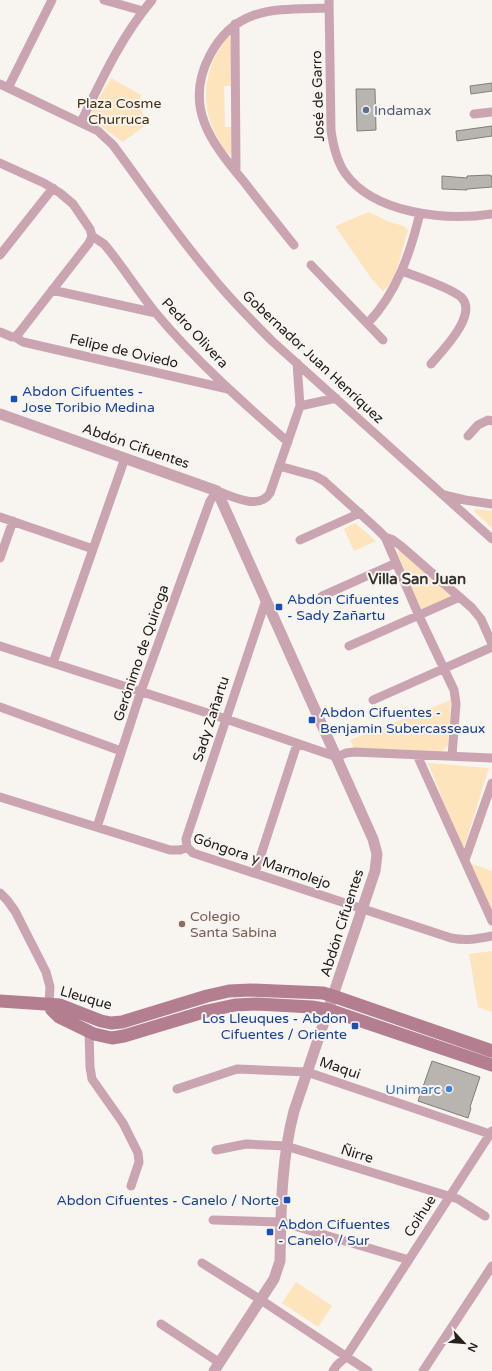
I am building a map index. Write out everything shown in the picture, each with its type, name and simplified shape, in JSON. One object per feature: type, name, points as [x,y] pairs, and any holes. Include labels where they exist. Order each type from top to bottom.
[{"type":"main road","name":"Lleuque","points":[[48,1004],[64,1006],[94,1019],[116,1023],[207,996],[234,991],[306,992],[333,996],[492,1051]]},
{"type":"main road","points":[[234,991],[235,1005]]},
{"type":"main road","points":[[0,1001],[48,1004]]},
{"type":"main road","name":"Lleuque","points":[[48,1004],[59,1017],[89,1032],[100,1036],[118,1037],[207,1011],[235,1005],[257,1004],[312,1007],[329,1010],[492,1065]]},
{"type":"street","points":[[4,86],[52,0]]},
{"type":"street","points":[[104,0],[143,11]]},
{"type":"street","points":[[80,122],[117,49],[152,0]]},
{"type":"street","points":[[294,245],[213,142],[203,120],[199,100],[200,81],[206,62],[217,44],[235,24],[249,16],[265,12],[329,4]]},
{"type":"street","name":"José de Garro","points":[[329,4],[332,140],[337,158],[350,179],[363,191],[380,201],[420,213],[454,217],[492,214]]},
{"type":"street","points":[[235,24],[236,172]]},
{"type":"street","name":"Gobernador Juan Henríquez","points":[[4,86],[98,131],[108,140],[210,274],[249,318],[492,540]]},
{"type":"street","points":[[474,114],[492,112]]},
{"type":"street","points":[[0,163],[53,188],[73,204],[90,230],[92,236],[89,242],[15,337]]},
{"type":"street","points":[[0,255],[53,188]]},
{"type":"street","points":[[368,324],[390,296],[402,271],[410,252],[420,213]]},
{"type":"street","name":"Pedro Olivera","points":[[92,236],[100,240],[107,248],[156,313],[200,361],[228,389],[288,442]]},
{"type":"street","points":[[311,265],[383,340]]},
{"type":"street","points":[[402,271],[452,291],[460,296],[466,304],[465,313],[459,329],[448,345],[431,364]]},
{"type":"street","points":[[52,290],[156,313]]},
{"type":"street","name":"Felipe de Oviedo","points":[[0,332],[15,337],[23,342],[228,389]]},
{"type":"street","name":"Abdón Cifuentes","points":[[0,414],[217,491],[254,502],[262,501],[270,493],[300,406],[297,363]]},
{"type":"street","points":[[300,406],[336,398]]},
{"type":"street","points":[[468,436],[478,425],[488,420],[492,421]]},
{"type":"street","points":[[53,663],[125,458]]},
{"type":"street","points":[[279,466],[320,478],[385,537],[456,698],[452,756]]},
{"type":"street","name":"Abdón Cifuentes","points":[[217,491],[337,757],[373,839],[377,854],[375,871],[294,1111],[286,1146],[278,1267],[274,1279],[217,1367]]},
{"type":"street","name":"Gerónimo de Quiroga","points":[[97,827],[141,691],[206,511],[217,491]]},
{"type":"street","points":[[441,494],[465,500],[492,504]]},
{"type":"street","points":[[300,540],[360,513]]},
{"type":"street","points":[[0,516],[93,549]]},
{"type":"street","points":[[0,558],[13,521]]},
{"type":"street","points":[[373,700],[492,646],[478,615],[401,546],[393,540],[385,537]]},
{"type":"street","points":[[322,596],[396,563]]},
{"type":"street","points":[[350,646],[460,598]]},
{"type":"street","name":"Sady Zañartu","points":[[187,847],[186,839],[266,600]]},
{"type":"street","points":[[0,646],[141,691],[337,757],[346,753],[354,752],[492,758]]},
{"type":"street","points":[[0,707],[122,751]]},
{"type":"street","points":[[255,873],[296,744]]},
{"type":"street","points":[[417,755],[492,921]]},
{"type":"street","points":[[465,860],[492,783]]},
{"type":"street","name":"Góngora y Marmolejo","points":[[0,797],[170,850],[180,850],[187,847],[193,852],[451,938],[472,940],[492,936]]},
{"type":"street","points":[[0,894],[15,911],[46,972],[50,988],[48,1004]]},
{"type":"street","points":[[89,1032],[90,1067],[92,1079],[122,1123],[138,1153],[139,1162],[131,1186]]},
{"type":"street","name":"Maqui","points":[[177,1089],[237,1070],[307,1072],[491,1132]]},
{"type":"street","name":"Coihue","points":[[333,1371],[346,1357],[491,1132]]},
{"type":"street","name":"Ñirre","points":[[216,1150],[246,1144],[286,1146],[450,1197],[485,1216]]},
{"type":"street","points":[[213,1220],[281,1222],[409,1260]]},
{"type":"street","points":[[202,1263],[368,1371]]},
{"type":"street","points":[[423,1371],[492,1266]]},
{"type":"street","points":[[161,1324],[217,1367]]},
{"type":"green space","points":[[228,37],[231,39],[232,86],[224,86],[225,127],[233,127],[233,154],[231,155],[223,147],[212,125],[206,99],[206,86],[209,73],[220,48]]},
{"type":"green space","name":"Plaza Cosme Churruca","points":[[111,78],[141,95],[141,110],[147,124],[123,142],[101,126],[92,117],[92,110]]},
{"type":"green space","points":[[369,212],[389,222],[404,226],[408,230],[394,280],[383,291],[371,278],[335,226]]},
{"type":"green space","points":[[476,509],[492,511],[492,528],[474,511]]},
{"type":"green space","points":[[355,523],[376,541],[354,551],[344,529]]},
{"type":"green space","points":[[400,551],[452,596],[423,609],[420,608],[397,552]]},
{"type":"green space","points":[[451,700],[448,746],[442,751],[354,748],[350,740]]},
{"type":"green space","points":[[428,763],[489,768],[463,851]]},
{"type":"green space","points":[[469,863],[492,871],[492,913]]},
{"type":"green space","points":[[492,951],[492,1012],[478,1007],[469,954]]},
{"type":"green space","points":[[296,1282],[332,1306],[318,1327],[282,1303]]},
{"type":"building","points":[[492,83],[492,91],[471,94],[470,86]]},
{"type":"building","name":"Indamax","points":[[356,89],[375,89],[376,130],[357,131]]},
{"type":"building","points":[[492,126],[492,136],[457,141],[456,131]]},
{"type":"building","points":[[442,176],[467,178],[467,176],[492,176],[492,187],[467,190],[442,189]]},
{"type":"building","name":"Unimarc","points":[[432,1061],[480,1077],[468,1118],[418,1101]]},
{"type":"place","name":"Indamax","points":[[366,110]]},
{"type":"place","name":"Abdon Cifuentes - Jose Toribio Medina","points":[[14,399]]},
{"type":"place","name":"Abdon Cifuentes - Sady Zañartu","points":[[279,607]]},
{"type":"place","name":"Abdon Cifuentes - Benjamin Subercasseaux","points":[[312,720]]},
{"type":"place","name":"Colegio Santa Sabina","points":[[182,924]]},
{"type":"place","name":"Los Lleuques - Abdon Cifuentes / Oriente","points":[[355,1026]]},
{"type":"place","name":"Unimarc","points":[[449,1089]]},
{"type":"place","name":"Abdon Cifuentes - Canelo / Norte","points":[[287,1200]]},
{"type":"place","name":"Abdon Cifuentes - Canelo / Sur","points":[[270,1232]]},
{"type":"district","name":"Villa San Juan","points":[[417,579]]}]
